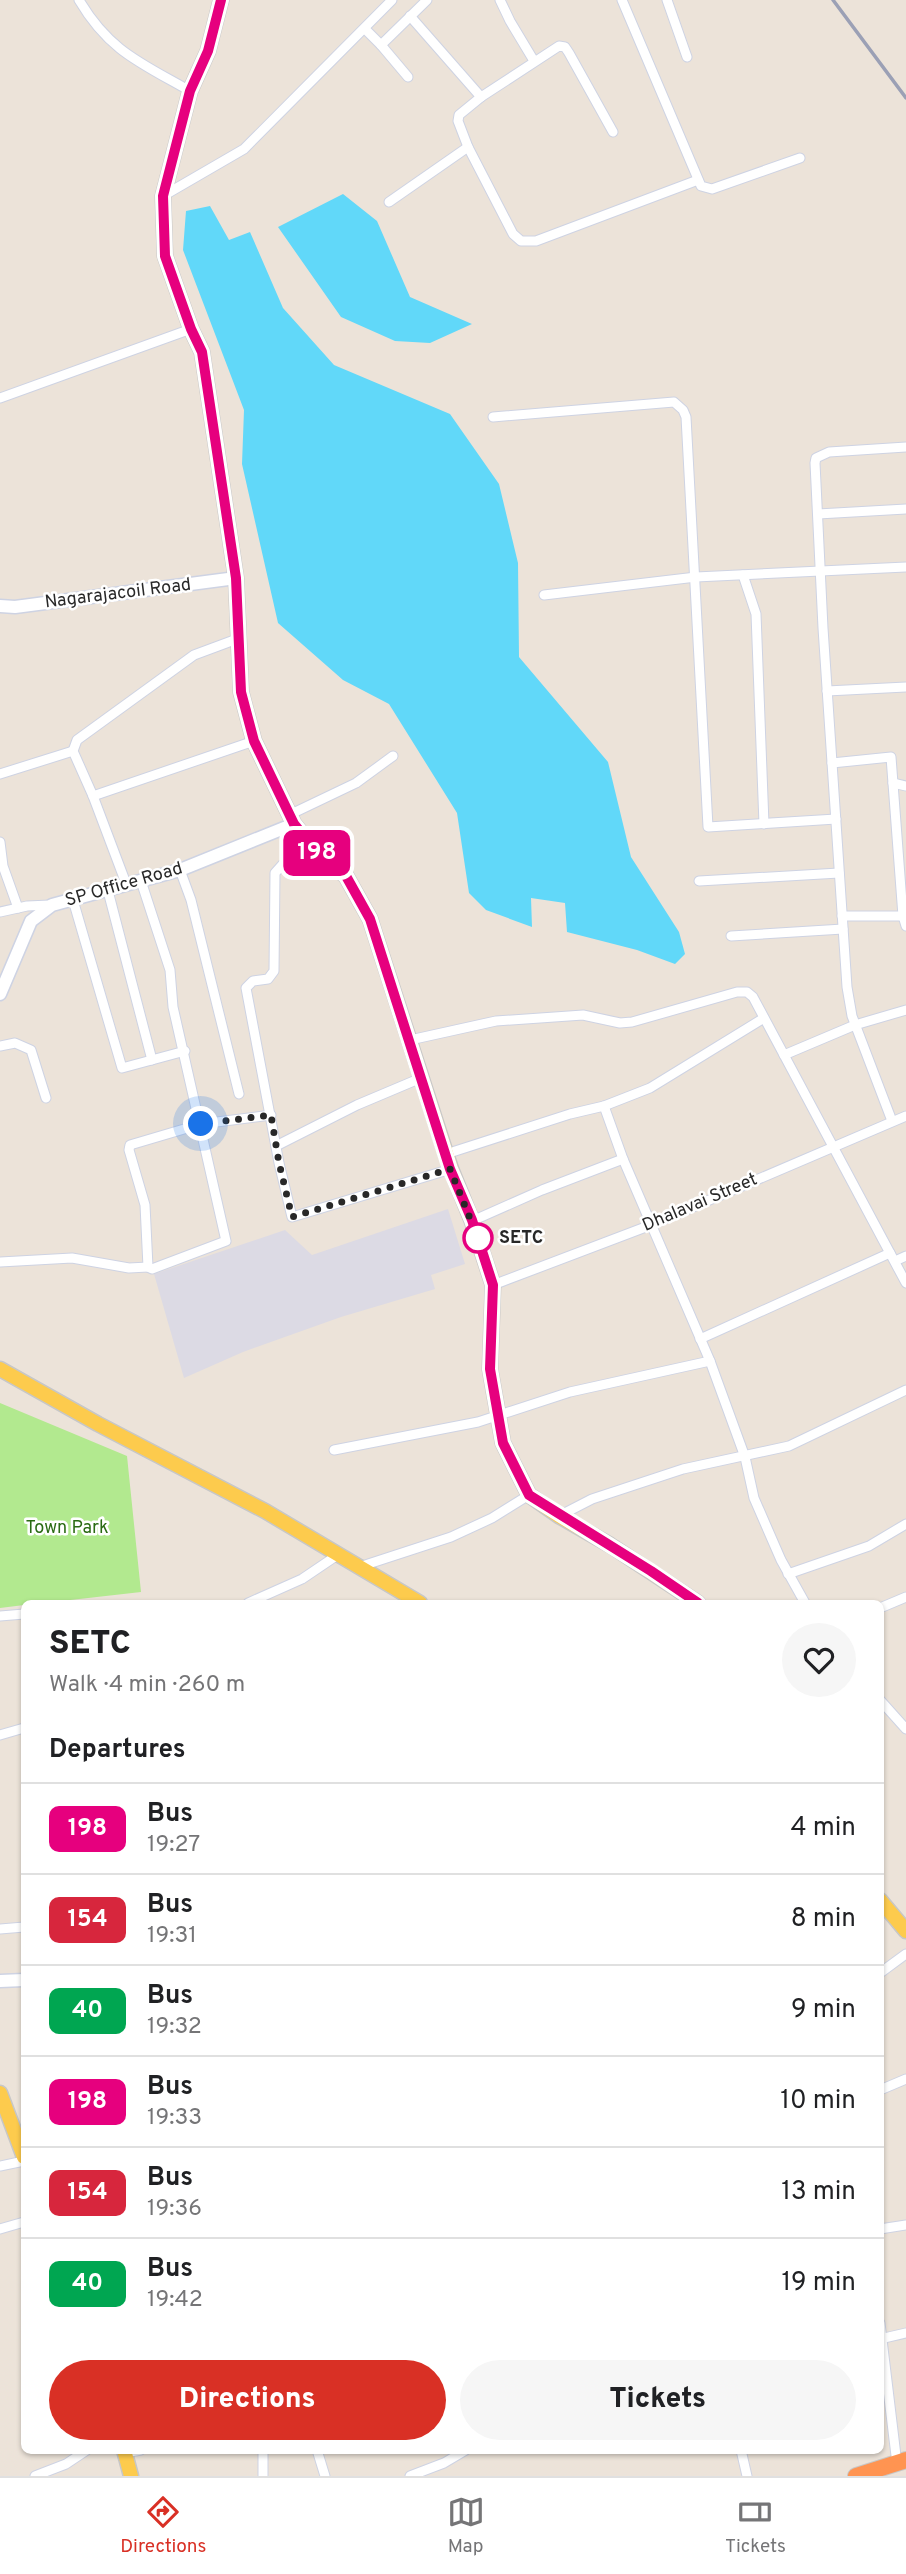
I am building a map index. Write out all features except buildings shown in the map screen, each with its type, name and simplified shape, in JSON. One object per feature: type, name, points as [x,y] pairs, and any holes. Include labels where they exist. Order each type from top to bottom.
[{"type":"highway","points":[[856,2476],[902,2462]]},
{"type":"main road","points":[[221,0],[208,51],[190,91],[163,196],[165,256],[202,352],[236,578],[241,692],[254,741],[291,820],[319,855],[346,876],[370,919],[448,1161],[472,1220],[493,1285],[490,1369],[497,1415],[503,1443],[529,1495],[693,1600]]},
{"type":"main road","points":[[0,1369],[265,1511],[415,1600]]},
{"type":"main road","points":[[884,1905],[906,1931]]},
{"type":"main road","points":[[0,2094],[21,2137]]},
{"type":"main road","points":[[125,2454],[131,2476]]},
{"type":"street","points":[[79,0],[100,32],[122,53],[190,91]]},
{"type":"street","points":[[163,196],[244,149],[392,0]]},
{"type":"street","points":[[381,45],[427,0]]},
{"type":"street","points":[[500,0],[534,61]]},
{"type":"street","points":[[622,0],[698,180],[706,189],[800,158]]},
{"type":"street","points":[[667,0],[687,57]]},
{"type":"street","points":[[410,16],[481,97]]},
{"type":"street","points":[[365,29],[408,77]]},
{"type":"street","points":[[613,132],[565,47],[554,47],[481,97],[460,115],[460,130],[468,147],[513,234],[521,241],[530,243],[698,180]]},
{"type":"street","points":[[389,202],[468,147]]},
{"type":"street","points":[[0,398],[191,329]]},
{"type":"street","points":[[493,417],[674,402],[680,405],[686,417],[708,827],[836,819]]},
{"type":"street","points":[[892,1121],[855,1025],[847,987],[827,691],[816,458],[829,452],[906,447]]},
{"type":"street","points":[[818,514],[906,509]]},
{"type":"street","points":[[544,595],[695,577],[906,567]]},
{"type":"street","points":[[743,575],[757,614],[764,824]]},
{"type":"street","name":"Nagarajacoil Road","points":[[0,606],[15,607],[236,578]]},
{"type":"street","points":[[127,886],[73,751],[77,740],[194,655],[237,639]]},
{"type":"street","points":[[827,691],[906,687]]},
{"type":"street","points":[[93,796],[254,741]]},
{"type":"street","points":[[0,774],[73,751]]},
{"type":"street","points":[[291,820],[356,783],[393,756]]},
{"type":"street","points":[[832,763],[891,757],[903,916],[906,926]]},
{"type":"street","points":[[893,783],[906,786]]},
{"type":"street","name":"SP Office Road","points":[[0,994],[31,922],[52,905],[180,870],[291,820]]},
{"type":"street","points":[[0,842],[4,866],[18,908]]},
{"type":"street","points":[[319,855],[283,864],[275,873],[274,971],[268,979],[253,981],[246,988],[292,1217],[570,1114],[604,1106],[650,1088],[764,1017]]},
{"type":"street","points":[[180,870],[191,900],[240,1094]]},
{"type":"street","points":[[699,881],[839,873]]},
{"type":"street","points":[[0,1262],[72,1258],[129,1268],[152,1269],[226,1241],[173,1007],[170,970],[141,881]]},
{"type":"street","points":[[108,891],[152,1060]]},
{"type":"street","points":[[72,900],[122,1068],[185,1051]]},
{"type":"street","points":[[0,912],[52,905]]},
{"type":"street","points":[[842,916],[903,916]]},
{"type":"street","points":[[731,936],[843,929]]},
{"type":"street","points":[[410,1040],[496,1021],[583,1015],[620,1023],[632,1022],[742,992],[753,997],[906,1283]]},
{"type":"street","points":[[784,1055],[855,1025],[906,1010]]},
{"type":"street","points":[[0,1046],[15,1042],[30,1050],[46,1098]]},
{"type":"street","points":[[276,1146],[357,1105],[421,1078]]},
{"type":"street","points":[[604,1106],[623,1159],[710,1361],[745,1457],[754,1498],[788,1574],[803,1600]]},
{"type":"street","points":[[148,1267],[145,1205],[129,1147],[134,1142],[201,1124],[271,1115]]},
{"type":"street","name":"Dhalavai Street","points":[[493,1285],[651,1225],[906,1116]]},
{"type":"street","points":[[472,1220],[623,1159]]},
{"type":"street","points":[[700,1339],[892,1257],[906,1256]]},
{"type":"street","points":[[334,1450],[478,1422],[570,1392],[710,1361]]},
{"type":"street","points":[[559,1516],[592,1499],[683,1469],[789,1446],[906,1390]]},
{"type":"street","points":[[359,1567],[451,1537],[492,1518],[529,1495]]},
{"type":"street","points":[[788,1574],[869,1546],[906,1524]]},
{"type":"street","points":[[254,1600],[302,1578],[339,1555]]},
{"type":"street","points":[[884,1606],[906,1597]]},
{"type":"street","points":[[0,1616],[21,1614]]},
{"type":"street","points":[[884,1704],[906,1729]]},
{"type":"street","points":[[0,1735],[21,1729]]},
{"type":"street","points":[[0,1929],[21,1927]]},
{"type":"street","points":[[884,1970],[906,1954]]},
{"type":"street","points":[[0,1981],[21,1980]]},
{"type":"street","points":[[884,2088],[906,2079]]},
{"type":"street","points":[[0,2166],[21,2160]]},
{"type":"street","points":[[0,2229],[21,2223]]},
{"type":"street","points":[[884,2228],[906,2225]]},
{"type":"street","points":[[884,2338],[906,2333]]},
{"type":"street","points":[[884,2351],[902,2462]]},
{"type":"street","points":[[36,2476],[66,2464],[81,2454]]},
{"type":"street","points":[[263,2454],[263,2476]]},
{"type":"street","points":[[318,2454],[325,2476]]},
{"type":"street","points":[[410,2476],[459,2454]]},
{"type":"street","points":[[742,2454],[747,2476]]},
{"type":"shaded area","points":[[448,1209],[465,1264],[431,1275],[435,1289],[341,1317],[243,1352],[184,1378],[154,1274],[285,1230],[312,1255]]},
{"type":"green space","name":"Town Park","points":[[0,1403],[127,1456],[141,1592],[70,1600],[21,1600],[21,1605],[0,1608]]},
{"type":"water","points":[[343,194],[377,221],[410,297],[472,324],[430,343],[395,341],[341,317],[278,227]]},
{"type":"water","points":[[210,206],[229,240],[250,232],[283,308],[334,365],[450,414],[499,484],[518,563],[519,657],[608,762],[631,857],[679,932],[685,954],[675,964],[637,950],[567,932],[565,903],[531,898],[532,927],[486,910],[469,893],[457,813],[389,704],[343,680],[278,623],[242,464],[244,410],[183,250],[186,211]]},
{"type":"railway","points":[[833,0],[906,98]]},
{"type":"bus line","name":"198","points":[[221,0],[208,51],[190,91],[163,196],[165,256],[202,352],[236,578],[241,692],[254,741],[294,824],[319,855],[346,876],[370,919],[450,1169],[472,1220],[493,1285],[490,1369],[497,1415],[503,1443],[529,1495],[694,1600]]},
{"type":"place","name":"SETC","points":[[478,1238]]},
{"type":"route","points":[[201,1124],[271,1115],[292,1217],[450,1169],[478,1238]]}]
